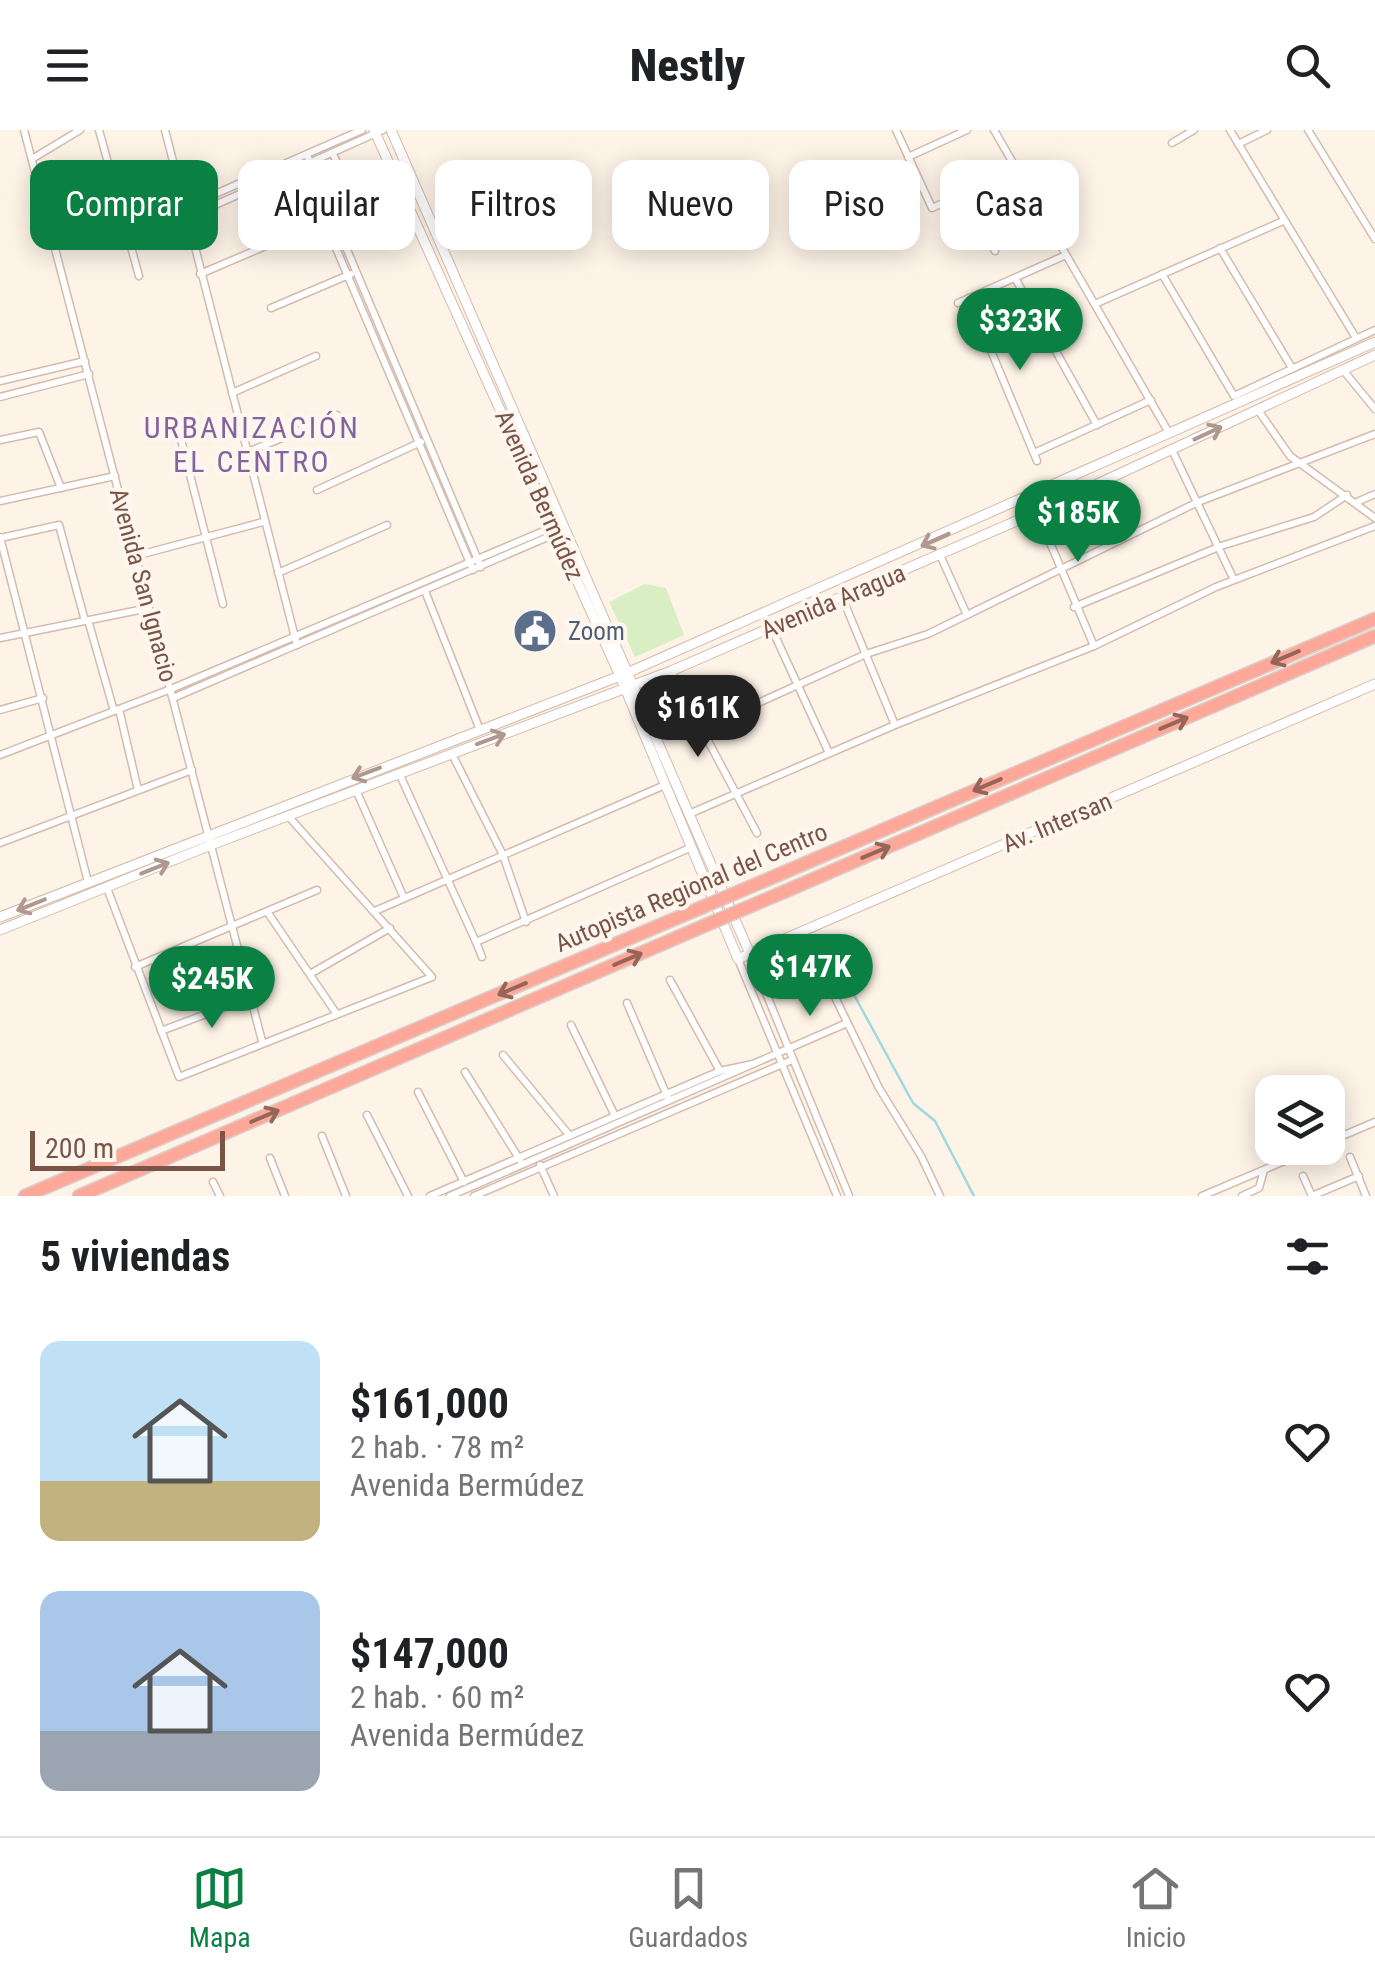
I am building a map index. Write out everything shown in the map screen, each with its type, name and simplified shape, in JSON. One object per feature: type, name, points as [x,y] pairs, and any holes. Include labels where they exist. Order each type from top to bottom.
[{"type":"highway","name":"Autopista Regional del Centro","points":[[24,1196],[1375,619]]},
{"type":"highway","name":"Autopista Regional del Centro","points":[[80,1196],[1375,636]]},
{"type":"street","name":"Avenida San Ignacio","points":[[24,130],[262,1041]]},
{"type":"street","points":[[32,159],[80,130]]},
{"type":"street","points":[[99,130],[139,276]]},
{"type":"street","points":[[165,130],[172,160]]},
{"type":"street","points":[[218,193],[362,130]]},
{"type":"street","points":[[896,130],[932,208],[940,204]]},
{"type":"street","points":[[908,157],[967,130]]},
{"type":"street","points":[[994,130],[1012,160]]},
{"type":"street","points":[[1172,144],[1194,130]]},
{"type":"street","points":[[1230,130],[1356,338]]},
{"type":"street","points":[[1238,144],[1267,130]]},
{"type":"street","points":[[1308,130],[1375,238]]},
{"type":"street","points":[[320,160],[381,131]]},
{"type":"street","name":"Avenida Bermúdez","points":[[381,131],[510,399],[625,674]]},
{"type":"street","name":"Avenida Bermúdez","points":[[381,131],[498,404],[631,687],[836,1196]]},
{"type":"street","points":[[333,154],[336,160]]},
{"type":"street","points":[[307,155],[309,160]]},
{"type":"street","points":[[1095,304],[1283,221]]},
{"type":"street","points":[[1220,248],[1292,368]]},
{"type":"street","points":[[194,250],[297,646]]},
{"type":"street","points":[[200,274],[254,250]]},
{"type":"street","points":[[341,250],[353,274]]},
{"type":"street","points":[[344,250],[476,565]]},
{"type":"street","points":[[1063,250],[1170,434]]},
{"type":"street","points":[[958,303],[1066,255]]},
{"type":"street","points":[[271,308],[353,274]]},
{"type":"street","points":[[1162,274],[1234,396],[1375,330]]},
{"type":"street","points":[[1014,278],[1097,425]]},
{"type":"street","points":[[968,298],[1035,458],[1151,400]]},
{"type":"street","name":"Avenida Aragua","points":[[0,918],[208,833],[625,674],[1031,498],[1375,342]]},
{"type":"street","name":"Avenida Aragua","points":[[0,930],[211,845],[670,671],[1037,512],[1375,355]]},
{"type":"street","points":[[232,393],[316,356]]},
{"type":"street","points":[[0,381],[85,361]]},
{"type":"street","points":[[1342,370],[1375,409]]},
{"type":"street","points":[[0,397],[88,374]]},
{"type":"street","points":[[498,404],[510,399]]},
{"type":"street","points":[[1258,410],[1280,446],[1375,518]]},
{"type":"street","points":[[248,452],[338,416]]},
{"type":"street","points":[[176,420],[224,604]]},
{"type":"street","points":[[0,440],[39,432],[60,488]]},
{"type":"street","points":[[702,728],[866,654],[928,634],[1198,502],[1375,434]]},
{"type":"street","points":[[317,490],[424,441]]},
{"type":"street","points":[[1172,450],[1234,580]]},
{"type":"street","points":[[0,501],[115,476]]},
{"type":"street","points":[[1357,502],[1375,494]]},
{"type":"street","points":[[1074,607],[1221,546],[1314,518],[1347,495]]},
{"type":"street","points":[[1031,498],[1074,607],[1094,646]]},
{"type":"street","points":[[135,556],[264,522]]},
{"type":"street","points":[[88,882],[53,734],[4,570],[0,537],[59,525],[138,790]]},
{"type":"street","points":[[278,573],[387,525]]},
{"type":"street","points":[[690,814],[895,725],[1094,646],[1234,580],[1375,526]]},
{"type":"street","points":[[0,755],[297,646],[556,529]]},
{"type":"street","points":[[940,555],[967,615]]},
{"type":"street","points":[[172,694],[294,635],[424,587]]},
{"type":"street","points":[[424,587],[480,730]]},
{"type":"street","points":[[842,597],[895,725]]},
{"type":"street","points":[[0,638],[149,608]]},
{"type":"street","points":[[771,627],[829,753]]},
{"type":"street","points":[[670,671],[757,833]]},
{"type":"street","name":"Av. Intersan","points":[[738,959],[1375,684]]},
{"type":"street","points":[[0,710],[43,698]]},
{"type":"street","points":[[451,753],[503,856],[526,922]]},
{"type":"street","points":[[0,843],[192,770]]},
{"type":"street","points":[[399,773],[482,957]]},
{"type":"street","points":[[374,911],[671,782]]},
{"type":"street","name":"Avenida Bermúdez","points":[[671,782],[690,814],[849,1196]]},
{"type":"street","points":[[356,790],[404,898]]},
{"type":"street","points":[[106,888],[179,1077],[432,977],[289,817]]},
{"type":"street","points":[[476,942],[693,847]]},
{"type":"street","points":[[136,966],[317,890]]},
{"type":"street","points":[[268,912],[336,1013]]},
{"type":"street","points":[[310,974],[390,928]]},
{"type":"street","points":[[803,932],[940,1196]]},
{"type":"street","points":[[670,980],[720,1071]]},
{"type":"street","points":[[160,1031],[251,997]]},
{"type":"street","points":[[627,1002],[668,1098]]},
{"type":"street","points":[[538,1159],[570,1136],[615,1116],[754,1064],[847,1023]]},
{"type":"street","points":[[570,1025],[615,1116]]},
{"type":"street","points":[[503,1055],[570,1136]]},
{"type":"street","points":[[538,1159],[792,1060]]},
{"type":"street","points":[[450,1196],[523,1166],[720,1071],[742,1063],[754,1064]]},
{"type":"street","points":[[465,1072],[523,1166]]},
{"type":"street","points":[[418,1092],[464,1182]]},
{"type":"street","points":[[367,1115],[408,1196]]},
{"type":"street","points":[[1345,1135],[1375,1122]]},
{"type":"street","points":[[322,1136],[346,1196]]},
{"type":"street","points":[[1350,1157],[1366,1196]]},
{"type":"street","points":[[270,1158],[286,1196]]},
{"type":"street","points":[[538,1159],[554,1196]]},
{"type":"street","points":[[1202,1196],[1274,1165]]},
{"type":"street","points":[[430,1196],[523,1166]]},
{"type":"street","points":[[474,1196],[523,1166]]},
{"type":"street","points":[[1242,1196],[1259,1188],[1264,1169]]},
{"type":"street","points":[[1303,1176],[1312,1196],[1359,1176]]},
{"type":"street","points":[[213,1182],[220,1196]]},
{"type":"green space","points":[[645,584],[666,588],[684,635],[635,657],[609,602]]},
{"type":"waterway","points":[[853,993],[913,1103],[935,1121],[974,1196]]},
{"type":"place","name":"Zoom","points":[[535,631]]},
{"type":"district","name":"URBANIZACIÓN EL CENTRO","points":[[252,445]]}]
